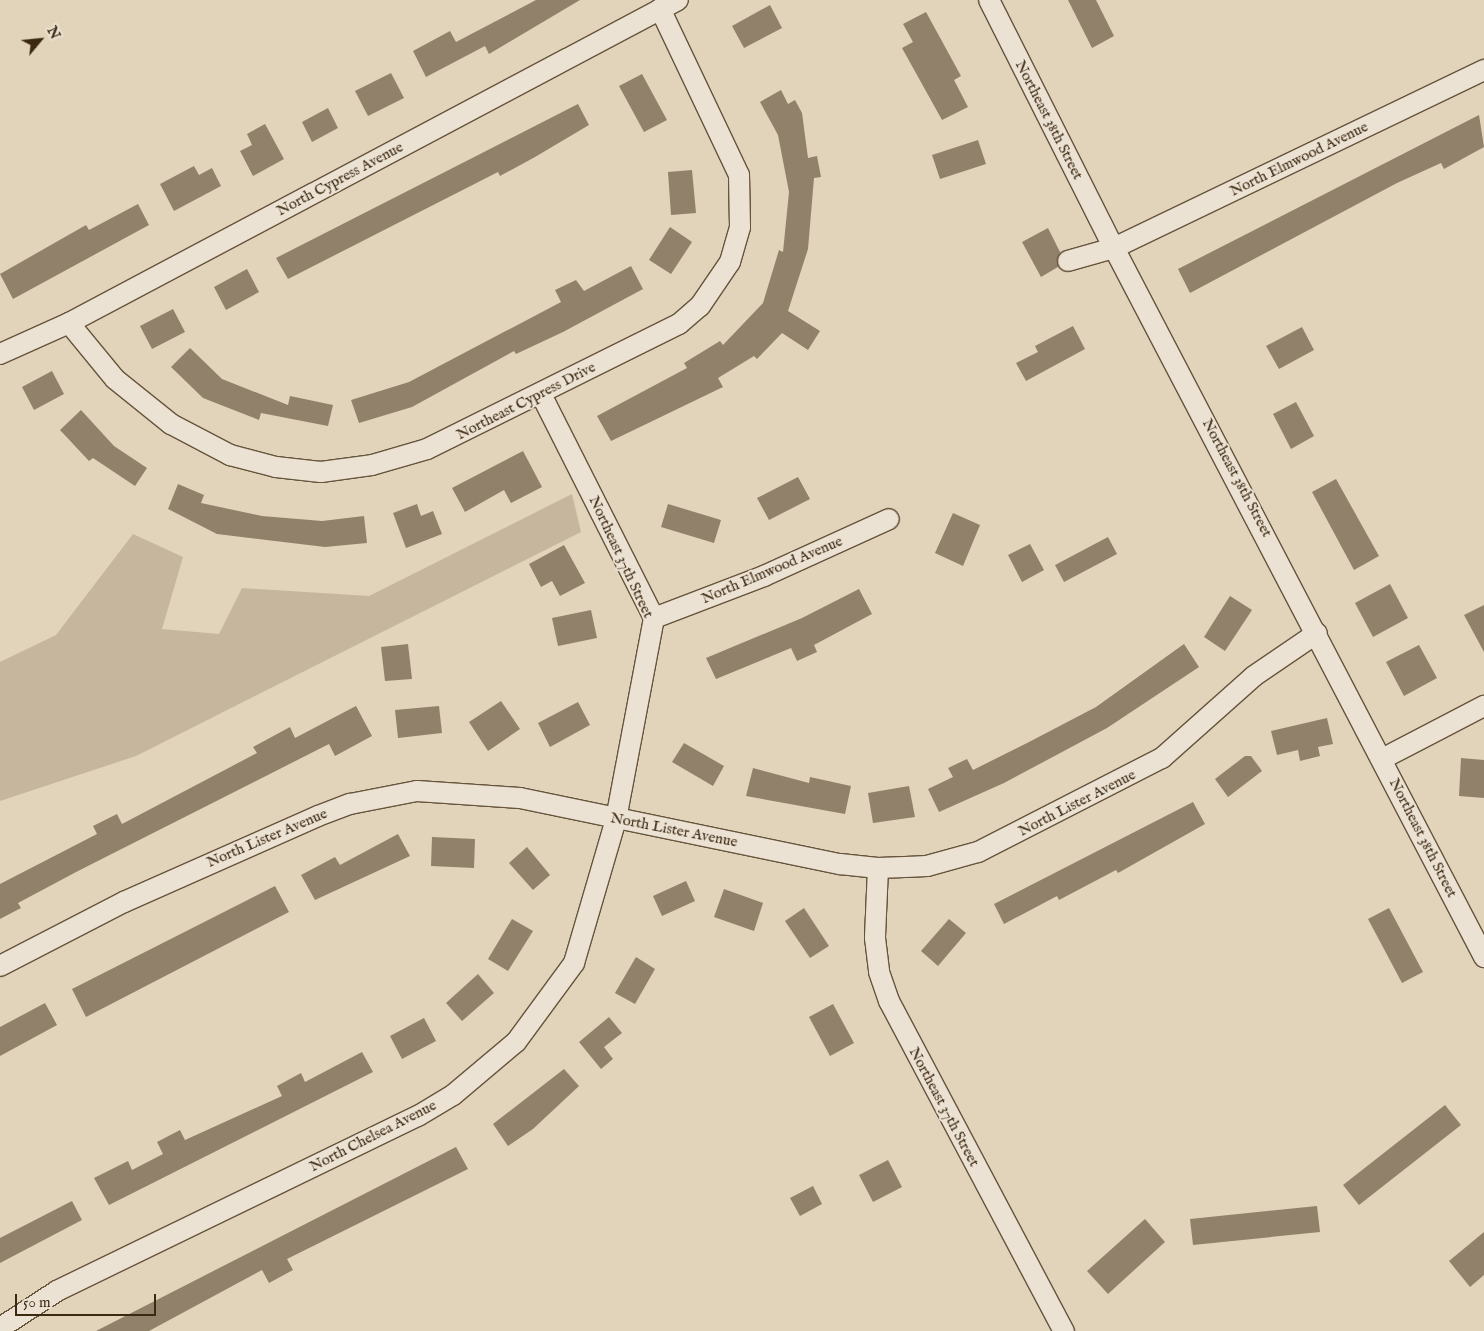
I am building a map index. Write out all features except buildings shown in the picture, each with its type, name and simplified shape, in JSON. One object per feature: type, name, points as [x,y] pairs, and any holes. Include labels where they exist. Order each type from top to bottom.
[{"type":"street","name":"Northeast 38th Street","points":[[989,0],[1114,248],[1317,633],[1484,957]]},
{"type":"street","name":"North Cypress Avenue","points":[[0,354],[69,323],[669,4]]},
{"type":"street","name":"Northeast Cypress Drive","points":[[69,323],[115,379],[171,424],[230,455],[276,468],[321,472],[372,465],[427,449],[679,324],[700,306],[730,262],[740,227],[739,175],[669,4]]},
{"type":"street","name":"North Elmwood Avenue","points":[[1068,261],[1114,248],[1484,70]]},
{"type":"street","name":"Northeast 37th Street","points":[[541,394],[654,618],[616,819]]},
{"type":"street","name":"North Elmwood Avenue","points":[[654,618],[764,576],[889,519]]},
{"type":"street","name":"North Lister Avenue","points":[[0,966],[217,859],[318,816],[383,796],[417,791],[486,792],[616,819],[878,868],[927,866],[978,852],[1109,789],[1162,758],[1254,676],[1317,633]]},
{"type":"street","points":[[1382,759],[1484,706]]},
{"type":"street","name":"North Chelsea Avenue","points":[[0,1328],[57,1292],[418,1116],[486,1070],[542,1010],[574,962],[616,819]]},
{"type":"street","name":"Northeast 37th Street","points":[[878,868],[875,938],[889,1001],[1064,1331]]},
{"type":"shaded area","points":[[572,494],[581,532],[136,756],[0,801],[0,662],[56,635],[133,534],[183,557],[162,629],[219,634],[242,588],[369,596]]}]
